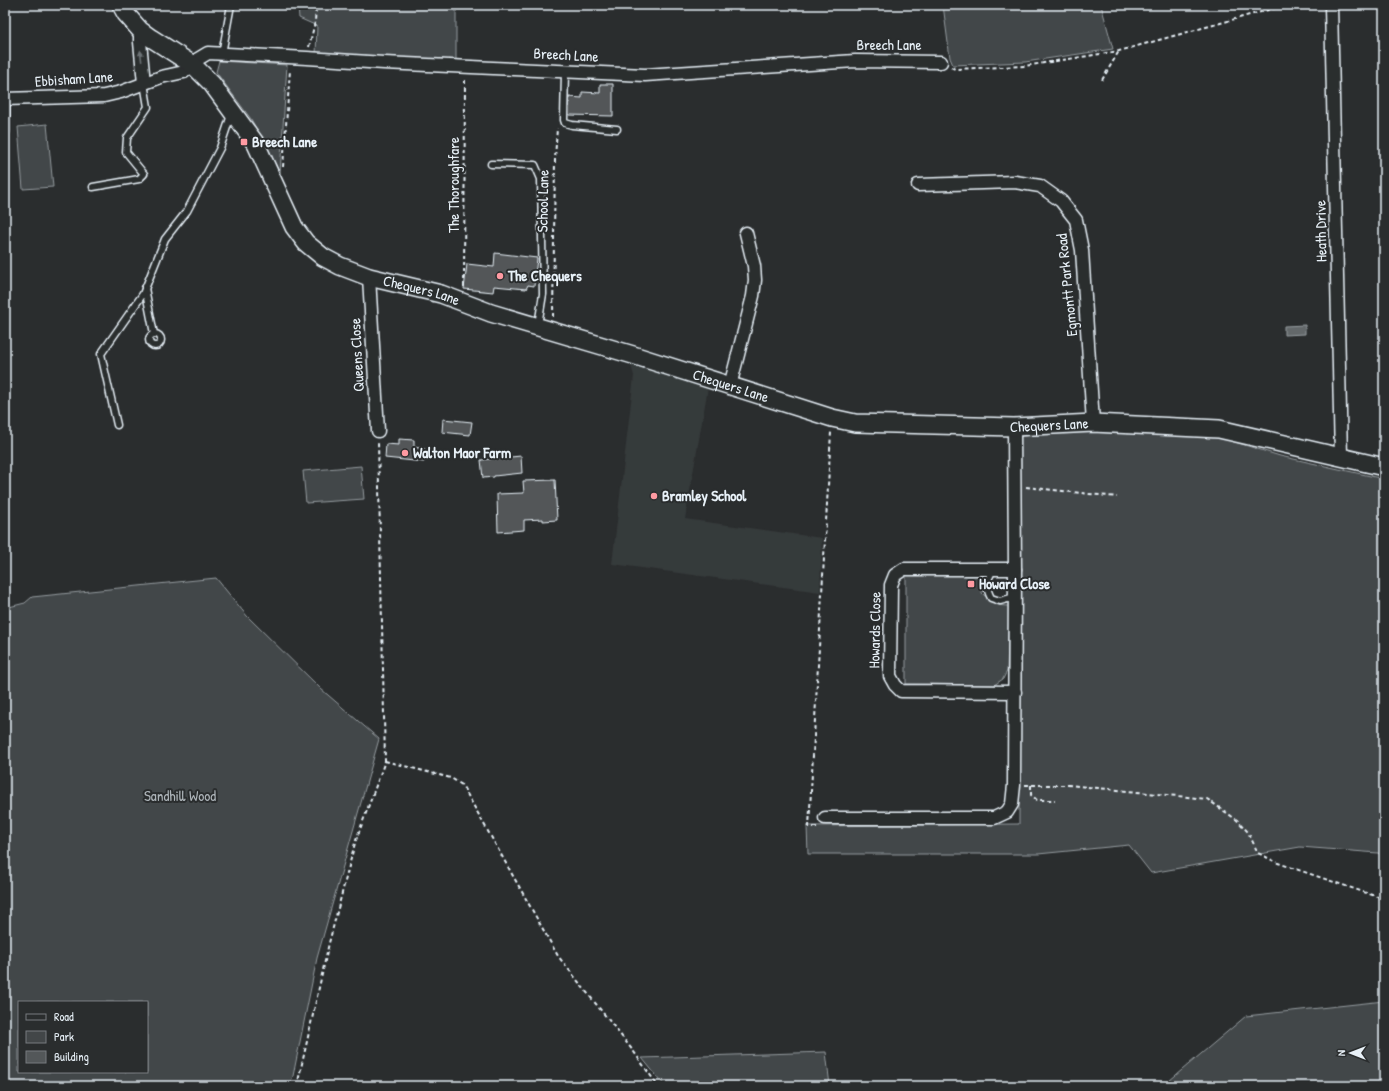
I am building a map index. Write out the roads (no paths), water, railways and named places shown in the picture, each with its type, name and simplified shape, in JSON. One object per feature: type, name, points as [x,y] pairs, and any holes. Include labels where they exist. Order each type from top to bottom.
[{"type":"main road","name":"Chequers Lane","points":[[121,5],[126,14],[140,30],[193,65],[212,84],[233,111],[256,144],[294,227],[306,243],[323,257],[340,266],[369,277],[441,294],[491,313],[832,418],[855,423],[1014,427],[1093,423],[1219,429],[1384,467]]},
{"type":"street","name":"Heath Drive","points":[[1331,5],[1342,457]]},
{"type":"street","points":[[140,30],[144,83]]},
{"type":"street","name":"Breech Lane","points":[[193,65],[198,59],[208,53],[464,67],[657,75],[855,61],[941,62]]},
{"type":"street","name":"Ebbisham Lane","points":[[6,99],[104,96],[121,92],[161,77],[184,72],[193,65]]},
{"type":"street","name":"Egmontt Park Road","points":[[918,185],[1015,182],[1040,186],[1061,201],[1076,220],[1082,250],[1088,325],[1093,423]]},
{"type":"street","points":[[730,386],[753,296],[755,280],[754,266],[746,233]]},
{"type":"street","name":"Queens Close","points":[[369,277],[378,431]]},
{"type":"street","points":[[825,818],[994,818],[1007,812],[1012,804],[1014,785],[1015,692],[1014,427]]},
{"type":"street","name":"Howards Close","points":[[1015,569],[904,569],[895,575],[891,585],[890,676],[895,685],[901,690],[1015,692]]},
{"type":"lane","points":[[222,54],[231,5]]},
{"type":"lane","points":[[565,71],[565,123],[572,126],[617,129]]},
{"type":"lane","points":[[93,187],[139,178],[144,174],[126,152],[127,138],[148,107],[144,83]]},
{"type":"lane","points":[[5,138],[6,99]]},
{"type":"lane","points":[[116,426],[101,354],[143,294],[164,239],[187,211],[220,148],[233,111]]},
{"type":"lane","points":[[491,164],[535,165],[542,179],[543,294],[545,329]]},
{"type":"lane","points":[[145,288],[154,334]]},
{"type":"lane","points":[[993,570],[987,581],[987,590],[991,598],[1000,601],[1015,597]]},
{"type":"place","name":"Breech Lane","points":[[244,142]]},
{"type":"place","name":"The Chequers","points":[[500,276]]},
{"type":"place","name":"Walton Maor Farm","points":[[405,453]]},
{"type":"place","name":"Bramley School","points":[[654,496]]},
{"type":"place","name":"Howard Close","points":[[971,584]]},
{"type":"park label","name":"Sandhill Wood","points":[[180,796]]}]
